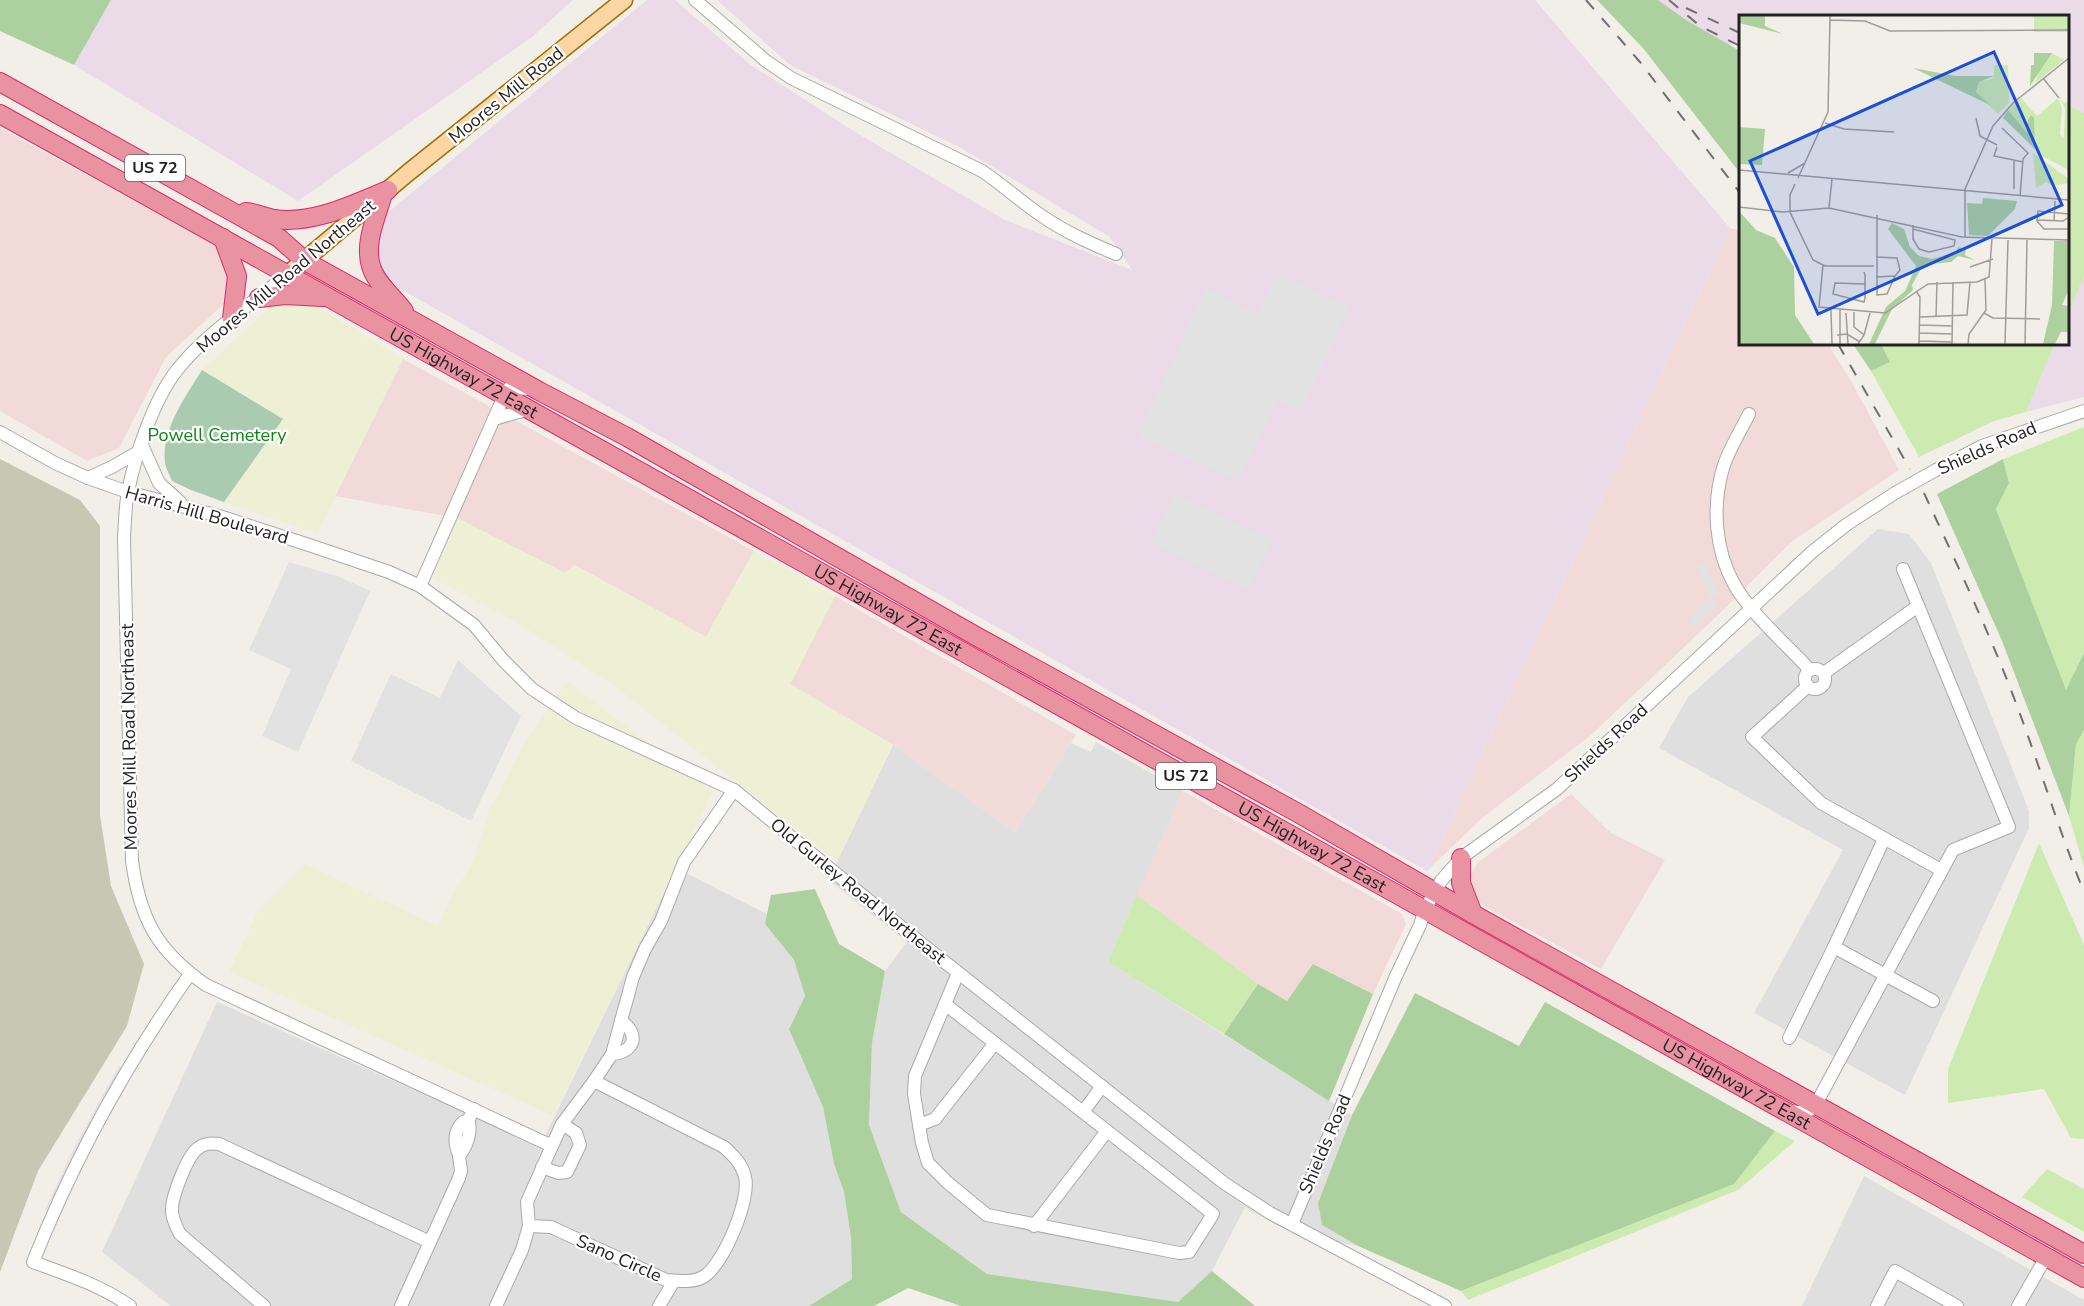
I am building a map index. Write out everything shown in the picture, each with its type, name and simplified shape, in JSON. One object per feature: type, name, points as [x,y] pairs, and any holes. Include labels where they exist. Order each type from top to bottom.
[{"type":"highway","name":"US 72","points":[[0,82],[279,238],[305,261]]},
{"type":"highway","name":"US 72","points":[[0,114],[288,274]]},
{"type":"highway","points":[[231,210],[255,213],[274,219],[299,219],[327,213],[385,193]]},
{"type":"highway","points":[[385,193],[370,236],[371,267],[411,319]]},
{"type":"highway","points":[[223,238],[237,276],[232,319]]},
{"type":"highway","name":"US Highway 72 East","points":[[305,261],[539,391],[627,437],[974,635],[1100,703],[1473,914],[2084,1254]]},
{"type":"highway","name":"US Highway 72 East","points":[[288,274],[2084,1278]]},
{"type":"highway","points":[[259,298],[285,296],[330,298]]},
{"type":"highway","points":[[1461,858],[1461,883],[1473,914]]},
{"type":"highway","points":[[2032,1225],[2040,1238],[2084,1263]]},
{"type":"main road","name":"Moores Mill Road","points":[[385,193],[624,0]]},
{"type":"main road","name":"Moores Mill Road Northeast","points":[[288,274],[385,193]]},
{"type":"street","points":[[695,0],[766,61],[791,78],[982,171],[1065,231],[1116,254]]},
{"type":"street","name":"Moores Mill Road Northeast","points":[[288,274],[197,348],[177,370],[158,402],[128,492],[124,538],[132,861],[140,904],[152,931],[174,958],[190,974],[216,990],[471,1115],[552,1146]]},
{"type":"street","points":[[420,586],[504,396],[509,388],[539,391]]},
{"type":"street","points":[[494,419],[532,410]]},
{"type":"street","name":"Shields Road","points":[[1292,1224],[1425,909],[1435,891],[1461,858],[1557,789],[1812,552],[1846,525],[1895,493],[1982,446],[2084,411]]},
{"type":"street","points":[[1749,414],[1723,468],[1716,512],[1720,550],[1734,585],[1752,608],[1810,670]]},
{"type":"street","name":"Harris Hill Boulevard","points":[[0,432],[55,463],[88,478],[359,562],[420,586]]},
{"type":"street","points":[[88,478],[112,468],[141,448],[159,483],[185,507]]},
{"type":"street","points":[[1785,1110],[1804,1113],[1811,1110],[1815,1104],[1953,850],[2009,827],[1903,569]]},
{"type":"street","name":"Old Gurley Road Northeast","points":[[420,586],[474,625],[503,660],[532,689],[576,718],[734,790],[958,973],[1224,1183],[1270,1213],[1445,1306]]},
{"type":"street","points":[[1824,673],[1918,606]]},
{"type":"street","points":[[1818,669],[1824,673],[1826,679],[1821,688],[1814,689],[1808,686],[1805,677],[1810,670],[1818,669]]},
{"type":"street","points":[[1808,686],[1752,737],[1821,802],[1941,870]]},
{"type":"street","points":[[496,1306],[522,1250],[529,1226],[527,1202],[542,1167],[562,1124],[612,1054],[622,1053],[630,1047],[633,1034],[631,1028],[621,1021],[633,976],[661,921],[684,862],[734,790]]},
{"type":"street","points":[[1789,1038],[1884,839]]},
{"type":"street","points":[[1834,947],[1933,1001]]},
{"type":"street","points":[[945,1004],[1213,1214],[1189,1252],[1179,1254],[987,1215],[928,1163],[921,1143],[914,1094],[915,1077],[945,1004],[958,973]]},
{"type":"street","points":[[130,1306],[92,1284],[33,1262],[69,1175],[91,1132],[155,1024],[190,974]]},
{"type":"street","points":[[919,1125],[935,1119],[995,1043]]},
{"type":"street","name":"Sano Circle","points":[[529,1226],[551,1227],[666,1280],[674,1281],[686,1282],[704,1277],[724,1250],[741,1211],[746,1178],[737,1159],[724,1147],[594,1081]]},
{"type":"street","points":[[1083,1112],[1102,1086]]},
{"type":"street","points":[[401,1306],[459,1178],[461,1171],[455,1144],[456,1134],[463,1122],[471,1115]]},
{"type":"street","points":[[542,1167],[558,1173],[567,1172],[580,1145],[576,1133],[562,1124]]},
{"type":"street","points":[[1034,1226],[1107,1131]]},
{"type":"street","points":[[264,1306],[180,1234],[174,1221],[173,1200],[189,1157],[208,1143],[219,1144],[430,1242]]},
{"type":"street","points":[[2018,1306],[2046,1257]]},
{"type":"street","points":[[1876,1306],[1895,1271],[1957,1306]]},
{"type":"street","points":[[659,1306],[674,1281]]},
{"type":"shaded area","points":[[111,0],[573,0],[532,37],[298,201],[74,65]]},
{"type":"shaded area","points":[[647,0],[675,0],[751,65],[855,132],[1005,220],[1132,270],[1110,237],[961,148],[790,65],[717,0],[1535,0],[1730,228],[1427,871],[397,287],[371,254],[386,214]]},
{"type":"shaded area","points":[[1626,0],[2084,0],[2084,113],[2069,106],[2069,15],[1739,15],[1739,44],[1733,42],[1711,93]]},
{"type":"shaded area","points":[[0,128],[220,248],[234,271],[227,301],[166,357],[119,448],[87,461],[0,411]]},
{"type":"shaded area","points":[[1730,228],[1739,231],[1739,345],[1829,345],[1850,379],[1899,470],[1791,542],[1717,616],[1590,736],[1482,818],[1427,871]]},
{"type":"shaded area","points":[[1276,274],[1349,308],[1301,411],[1277,400],[1238,481],[1138,437],[1206,288],[1258,313]]},
{"type":"shaded area","points":[[2084,276],[2084,397],[2026,412],[2055,345],[2069,345],[2069,313]]},
{"type":"shaded area","points":[[304,298],[403,359],[317,534],[224,502],[282,419],[202,370],[271,306]]},
{"type":"shaded area","points":[[403,359],[754,551],[706,637],[575,565],[565,573],[457,518],[335,496]]},
{"type":"shaded area","points":[[0,459],[80,500],[100,526],[100,815],[111,886],[144,964],[127,1026],[38,1171],[0,1272]]},
{"type":"shaded area","points":[[1173,493],[1272,540],[1249,590],[1150,543]]},
{"type":"shaded area","points":[[457,518],[565,573],[574,565],[706,637],[754,551],[835,596],[790,684],[893,745],[837,862],[621,691],[515,621],[432,578]]},
{"type":"shaded area","points":[[1878,529],[1909,534],[1931,563],[2029,811],[2029,828],[1905,1095],[1754,1013],[1843,850],[1659,748],[1688,697]]},
{"type":"shaded area","points":[[1705,561],[1719,594],[1712,598],[1717,605],[1695,627],[1688,620],[1709,598],[1696,564]]},
{"type":"shaded area","points":[[289,562],[340,577],[370,591],[298,752],[262,736],[291,669],[249,650]]},
{"type":"shaded area","points":[[835,596],[1076,735],[1015,832],[893,745],[790,684]]},
{"type":"shaded area","points":[[458,660],[521,716],[471,821],[351,761],[391,674],[440,698]]},
{"type":"shaded area","points":[[567,681],[713,792],[554,1116],[229,972],[258,911],[305,864],[438,926],[454,891],[472,864],[492,805],[527,739]]},
{"type":"shaded area","points":[[1096,742],[1183,791],[1108,962],[1352,1115],[1318,1203],[1322,1225],[1358,1246],[1297,1235],[1245,1207],[1212,1271],[1178,1302],[987,1274],[901,1212],[869,1125],[872,1043],[885,971],[907,942],[826,878],[837,862],[893,745],[1015,832],[1071,743],[1091,752]]},
{"type":"shaded area","points":[[1183,791],[1402,914],[1406,924],[1373,994],[1314,964],[1287,1002],[1258,984],[1137,895]]},
{"type":"shaded area","points":[[1571,794],[1611,833],[1665,860],[1601,969],[1482,905],[1472,891],[1470,877],[1477,863]]},
{"type":"shaded area","points":[[676,868],[767,914],[765,924],[794,960],[805,996],[789,1029],[823,1107],[834,1164],[844,1192],[851,1238],[852,1279],[809,1306],[171,1306],[102,1252],[217,1002],[540,1146]]},
{"type":"shaded area","points":[[119,1066],[124,1068],[49,1212],[45,1210],[74,1148]]},
{"type":"shaded area","points":[[1864,1176],[2084,1300],[2084,1306],[1802,1306]]},
{"type":"green space","points":[[0,0],[111,0],[74,65],[0,31]]},
{"type":"green space","points":[[1597,0],[1658,0],[1686,20],[1739,50],[1739,172],[1643,48]]},
{"type":"green space","points":[[2069,106],[2084,113],[2084,276],[2069,313]]},
{"type":"green space","points":[[1854,345],[1882,345],[1890,362],[1871,371]]},
{"type":"green space","points":[[1882,345],[2055,345],[2026,412],[1994,421],[1919,457],[1871,371],[1890,362]]},
{"type":"green space","name":"Powell Cemetery","points":[[202,370],[283,419],[224,502],[172,481],[165,463],[167,438],[171,426],[182,402]]},
{"type":"green space","points":[[2084,427],[2084,653],[2066,691],[1996,509],[2009,483],[2003,459]]},
{"type":"green space","points":[[2003,459],[2009,483],[1996,509],[2066,690],[2084,653],[2084,730],[2076,744],[2069,816],[2002,641],[1937,494]]},
{"type":"green space","points":[[2084,730],[2084,867],[2069,816],[2076,744]]},
{"type":"green space","points":[[2039,843],[2084,945],[2084,1139],[2071,1138],[2044,1089],[1948,1103],[1948,1069]]},
{"type":"green space","points":[[815,889],[839,944],[885,971],[872,1043],[869,1125],[901,1212],[987,1274],[1178,1302],[1212,1271],[1255,1306],[961,1306],[908,1288],[874,1306],[809,1306],[852,1279],[851,1238],[844,1192],[834,1164],[823,1107],[789,1029],[805,996],[794,960],[765,924],[771,895]]},
{"type":"green space","points":[[1137,895],[1258,984],[1224,1034],[1108,962]]},
{"type":"green space","points":[[1313,964],[1373,994],[1329,1101],[1224,1034],[1258,984],[1287,1001]]},
{"type":"green space","points":[[1415,993],[1519,1046],[1545,1002],[1775,1131],[1734,1184],[1461,1291],[1358,1246],[1322,1225],[1318,1203],[1352,1115]]},
{"type":"green space","points":[[1775,1131],[1795,1141],[1738,1190],[1468,1300],[1461,1291],[1733,1184]]},
{"type":"green space","points":[[2047,1169],[2084,1189],[2084,1232],[2022,1197]]},
{"type":"railway","points":[[1586,0],[1640,62],[1739,192]]},
{"type":"railway","points":[[1669,0],[1700,26],[1739,46]]},
{"type":"railway","points":[[1686,8],[1739,33]]},
{"type":"railway","points":[[1839,345],[1910,469]]},
{"type":"railway","points":[[1924,493],[2001,665],[2084,892]]}]
